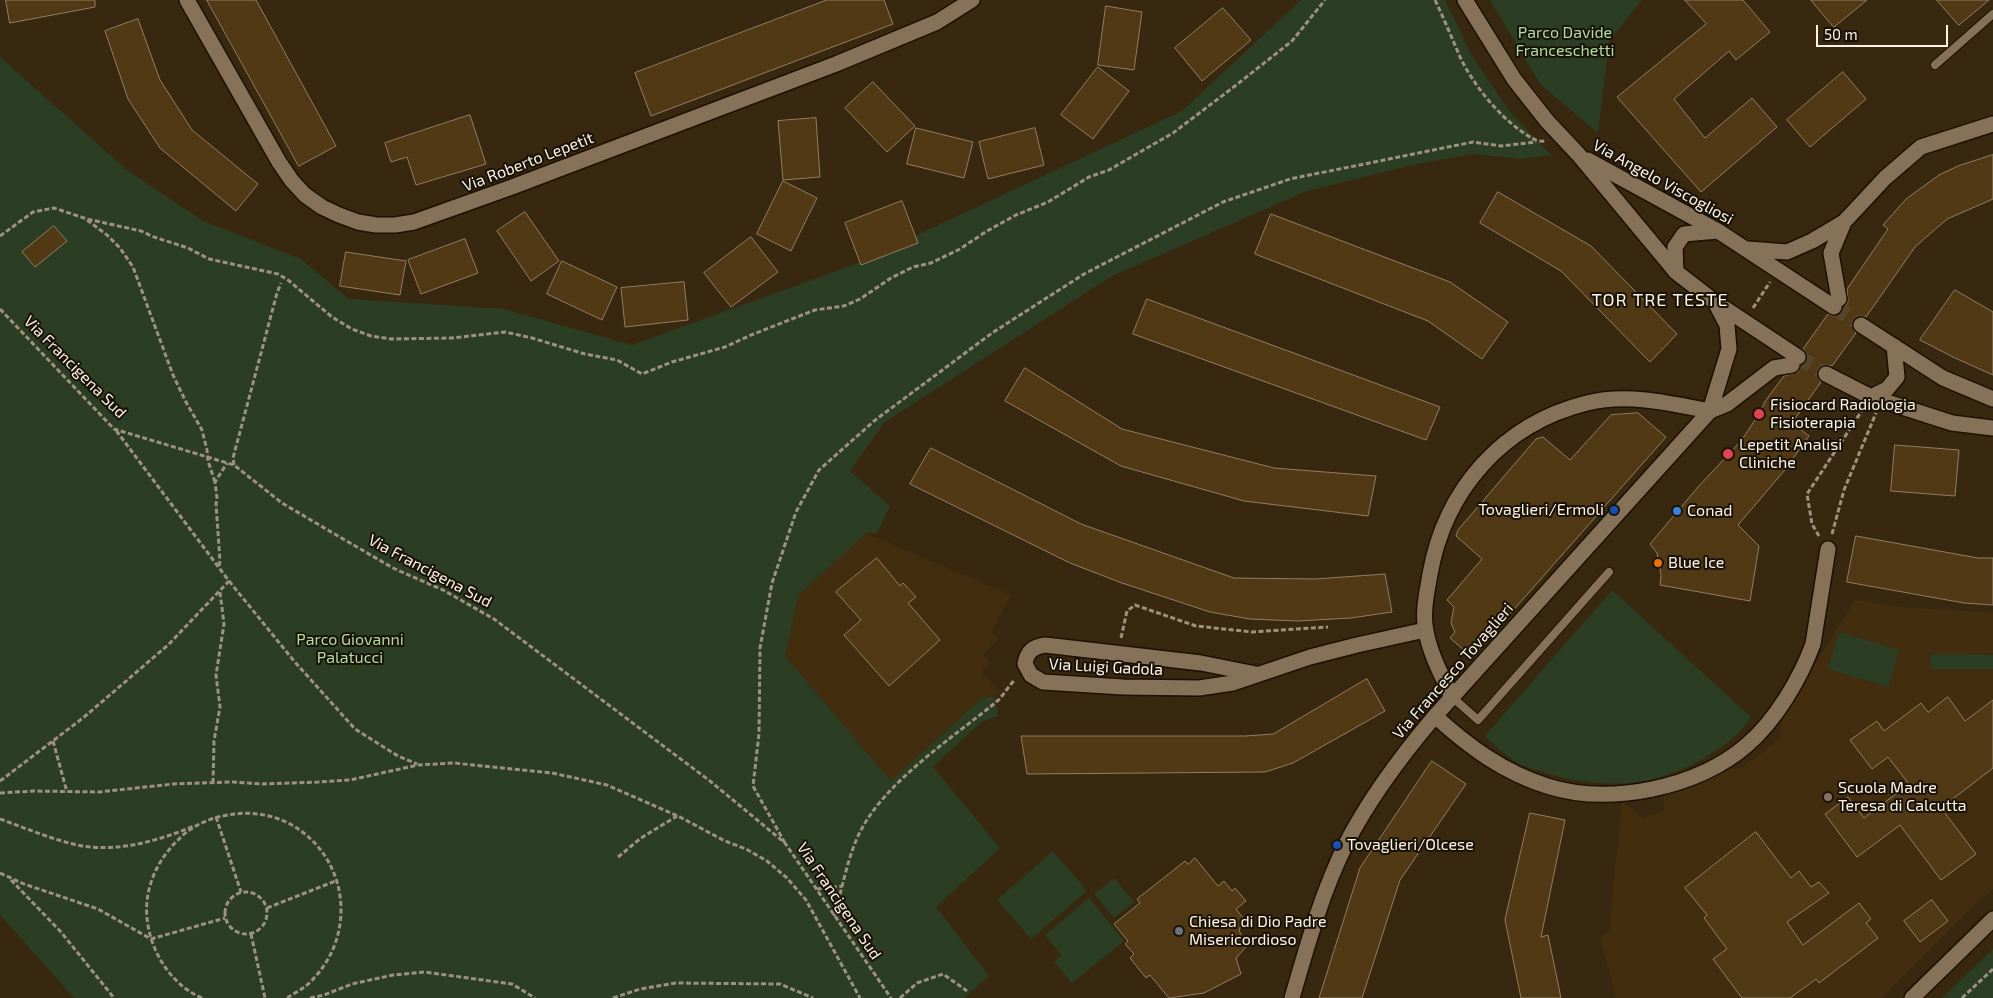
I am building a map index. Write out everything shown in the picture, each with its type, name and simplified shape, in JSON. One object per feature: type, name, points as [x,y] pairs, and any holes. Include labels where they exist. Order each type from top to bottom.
[{"type":"street","name":"Via Roberto Lepetit","points":[[187,0],[274,154],[292,181],[305,196],[322,207],[358,222],[376,226],[395,225],[427,218],[512,187],[836,64],[937,22],[972,0]]},
{"type":"street","points":[[1465,0],[1514,79],[1546,121],[1578,154]]},
{"type":"street","points":[[1744,249],[1788,252],[1812,241],[1844,222],[1886,178],[1921,147],[1993,124]]},
{"type":"street","name":"Via Angelo Viscogliosi","points":[[1578,154],[1615,177],[1718,231],[1778,270],[1836,303],[1831,253],[1844,222]]},
{"type":"street","name":"Via Angelo Viscogliosi","points":[[1578,154],[1676,272],[1795,361],[1774,368],[1727,404],[1710,411]]},
{"type":"street","points":[[1676,272],[1675,247],[1684,234],[1718,231]]},
{"type":"street","points":[[1452,697],[1438,667],[1425,630],[1425,609],[1433,559],[1446,519],[1475,472],[1491,455],[1511,439],[1550,416],[1594,402],[1634,399],[1710,411],[1729,349],[1727,325],[1715,302]]},
{"type":"street","points":[[1861,325],[1943,378],[1993,399]]},
{"type":"street","points":[[1876,399],[1897,377],[1894,346]]},
{"type":"street","points":[[1826,374],[1876,399],[1952,423],[1993,428]]},
{"type":"street","name":"Via Francesco Tovaglieri","points":[[1292,998],[1324,896],[1346,844],[1387,776],[1435,716],[1710,411]]},
{"type":"street","points":[[1435,716],[1469,745],[1506,770],[1570,792],[1595,795],[1637,792],[1696,774],[1716,765],[1747,745],[1769,722],[1791,689],[1808,658],[1813,644],[1828,549]]},
{"type":"street","name":"Via Luigi Gadola","points":[[1256,674],[1201,663],[1040,646],[1029,651],[1025,664],[1027,670],[1036,680],[1043,682],[1123,687],[1199,688],[1233,683],[1256,674],[1357,645],[1425,630]]},
{"type":"street","points":[[1912,998],[1993,919]]},
{"type":"lane","points":[[1935,65],[1993,14]]},
{"type":"lane","points":[[1452,697],[1478,720],[1609,572]]},
{"type":"path","points":[[0,236],[33,212],[54,208],[87,220],[141,231],[188,248],[209,259],[278,274],[288,280],[332,317],[352,329],[371,336],[391,338],[452,338],[504,332],[532,338],[584,354],[617,360],[642,374],[725,347],[815,310],[844,306],[860,299],[891,278],[913,267],[931,263],[960,249],[986,231],[1016,215],[1048,202],[1089,177],[1109,170],[1173,133],[1250,75],[1292,41],[1325,0]]},
{"type":"path","points":[[1435,0],[1461,58],[1485,95],[1506,120],[1536,142]]},
{"type":"path","points":[[785,843],[754,786],[759,734],[760,648],[772,583],[796,512],[819,470],[874,421],[992,333],[1084,274],[1223,202],[1290,179],[1473,142],[1501,146],[1564,140]]},
{"type":"path","points":[[87,220],[107,235],[120,248],[132,267],[173,375],[202,430],[217,498],[220,562],[218,567]]},
{"type":"path","points":[[1744,321],[1778,270]]},
{"type":"path","points":[[234,465],[233,458],[277,293],[282,283]]},
{"type":"path","name":"Via Francigena Sud","points":[[0,309],[114,429],[234,465],[282,503],[393,568],[444,590],[494,620],[710,781],[785,843],[891,998]]},
{"type":"path","points":[[1828,549],[1812,524],[1807,494],[1876,399]]},
{"type":"path","points":[[1828,549],[1844,490],[1876,399]]},
{"type":"path","points":[[114,429],[218,567],[294,661],[355,728],[398,756],[418,765]]},
{"type":"path","points":[[215,482],[227,463]]},
{"type":"path","points":[[0,781],[83,718],[168,645],[229,580]]},
{"type":"path","points":[[213,783],[214,741],[220,707],[216,675],[224,624],[220,591]]},
{"type":"path","points":[[1117,653],[1127,611],[1135,605],[1196,626],[1252,632],[1328,627]]},
{"type":"path","points":[[834,916],[854,847],[861,831],[893,788],[963,726],[998,701],[1010,685],[1027,670]]},
{"type":"path","points":[[53,741],[67,792]]},
{"type":"path","points":[[0,794],[34,790],[99,792],[173,784],[233,782],[262,784],[350,780],[418,765],[454,763],[552,773],[607,785],[678,816],[767,861],[787,878],[806,900],[860,998]]},
{"type":"path","points":[[0,819],[78,845],[121,846],[170,836],[216,817],[238,813],[259,814],[286,823],[299,830],[316,843],[329,861],[338,880],[342,898],[342,916],[340,933],[334,950],[325,966],[313,980],[287,998]]},
{"type":"path","points":[[618,857],[641,838],[678,816]]},
{"type":"path","points":[[216,817],[241,892]]},
{"type":"path","points":[[202,998],[176,981],[161,962],[148,927],[147,902],[149,889],[164,855],[177,840],[203,822]]},
{"type":"path","points":[[0,873],[24,884],[98,909],[151,939],[225,918]]},
{"type":"path","points":[[11,880],[61,932],[114,998]]},
{"type":"path","points":[[267,908],[338,880]]},
{"type":"path","points":[[817,889],[844,886]]},
{"type":"path","points":[[241,892],[254,893],[264,902],[267,908],[266,921],[257,931],[251,934],[238,933],[228,924],[225,918],[224,911],[230,899],[241,892]]},
{"type":"path","points":[[251,934],[265,998]]},
{"type":"path","points":[[1962,998],[1993,969]]},
{"type":"path","points":[[310,998],[324,996],[352,984],[394,975],[424,972],[512,984],[535,998]]},
{"type":"path","points":[[900,998],[917,983],[943,974],[967,990]]},
{"type":"path","points":[[613,998],[640,988],[676,983],[780,984],[813,998]]},
{"type":"shaded area","points":[[866,533],[1011,595],[991,633],[998,639],[983,655],[991,662],[981,672],[1001,692],[995,697],[983,697],[891,781],[785,656],[797,596]]},
{"type":"shaded area","name":"Scuola Madre Teresa di Calcutta","points":[[1855,600],[1909,608],[1993,612],[1993,889],[1967,912],[1881,998],[1616,998],[1600,937],[1609,931],[1622,801],[1642,818],[1664,811],[1664,794],[1719,769],[1741,768],[1779,739],[1783,715]]},
{"type":"green space","name":"Parco Giovanni Palatucci","points":[[1301,0],[1445,0],[1472,56],[1510,112],[1551,155],[1522,159],[1473,154],[1417,164],[1307,191],[1112,276],[885,422],[850,471],[890,506],[877,533],[866,533],[798,596],[785,656],[891,781],[983,697],[995,697],[998,716],[981,722],[933,767],[1000,848],[936,907],[989,976],[964,998],[74,998],[0,915],[0,57],[127,170],[203,221],[301,259],[349,299],[504,309],[632,345],[853,265],[1182,111]]},
{"type":"green space","name":"Parco Davide Franceschetti","points":[[1490,0],[1642,0],[1609,41],[1598,133],[1541,85]]},
{"type":"green space","points":[[1612,590],[1751,717],[1730,740],[1701,760],[1668,774],[1638,782],[1614,784],[1578,781],[1518,763],[1485,736]]},
{"type":"green space","points":[[1839,632],[1899,650],[1888,687],[1828,669]]},
{"type":"green space","points":[[1931,654],[1993,655],[1993,669],[1931,669]]},
{"type":"green space","points":[[1053,851],[1087,891],[1031,939],[997,900]]},
{"type":"green space","points":[[1114,878],[1134,902],[1114,918],[1094,894]]},
{"type":"green space","points":[[1089,898],[1124,941],[1072,983],[1054,962],[1061,955],[1045,935]]},
{"type":"green space","points":[[1993,949],[1993,998],[1942,998]]},
{"type":"building","points":[[6,0],[95,0],[95,7],[10,23]]},
{"type":"building","points":[[207,0],[256,0],[336,146],[299,166]]},
{"type":"building","points":[[827,0],[884,0],[893,24],[651,116],[635,73]]},
{"type":"building","points":[[1685,0],[1743,0],[1770,32],[1736,60],[1729,51],[1674,99],[1705,138],[1752,98],[1777,127],[1701,192],[1617,97],[1706,24]]},
{"type":"building","points":[[1811,0],[1867,0],[1834,27]]},
{"type":"building","points":[[1937,0],[1989,0],[1959,25]]},
{"type":"building","points":[[1106,6],[1142,12],[1134,70],[1098,65]]},
{"type":"building","points":[[1223,8],[1251,40],[1202,81],[1175,48]]},
{"type":"building","points":[[138,19],[160,80],[192,130],[258,184],[236,211],[160,148],[128,99],[105,31]]},
{"type":"building","points":[[1098,67],[1129,91],[1093,139],[1061,115]]},
{"type":"building","points":[[1843,72],[1866,99],[1810,147],[1787,120]]},
{"type":"building","points":[[873,82],[915,126],[887,152],[845,108]]},
{"type":"building","points":[[470,115],[486,164],[416,185],[407,157],[391,162],[385,143]]},
{"type":"building","points":[[816,118],[820,177],[783,180],[778,121]]},
{"type":"building","points":[[916,128],[973,142],[964,178],[907,164]]},
{"type":"building","points":[[1035,128],[1044,165],[988,179],[979,142]]},
{"type":"building","points":[[1993,155],[1993,199],[1947,219],[1915,247],[1866,317],[1861,316],[1853,320],[1852,325],[1856,333],[1832,366],[1825,365],[1818,369],[1817,375],[1821,382],[1792,423],[1809,436],[1784,471],[1738,525],[1759,546],[1750,601],[1660,585],[1661,575],[1657,553],[1650,544],[1698,487],[1741,441],[1766,400],[1784,376],[1798,372],[1805,363],[1807,357],[1803,349],[1828,314],[1834,316],[1842,312],[1848,302],[1847,289],[1888,229],[1883,225],[1906,199],[1939,175],[1958,166]]},
{"type":"building","points":[[783,181],[817,198],[791,251],[757,234]]},
{"type":"building","points":[[1498,192],[1591,246],[1677,334],[1650,362],[1561,271],[1480,223]]},
{"type":"building","points":[[902,201],[918,243],[861,265],[845,223]]},
{"type":"building","points":[[525,212],[559,261],[531,281],[497,231]]},
{"type":"building","points":[[1271,214],[1450,282],[1508,322],[1482,359],[1428,321],[1255,254]]},
{"type":"building","points":[[54,226],[67,241],[35,267],[22,252]]},
{"type":"building","points":[[751,237],[778,272],[731,307],[704,273]]},
{"type":"building","points":[[465,239],[478,273],[421,294],[408,260]]},
{"type":"building","points":[[346,252],[406,261],[400,295],[340,286]]},
{"type":"building","points":[[562,261],[617,287],[602,320],[547,294]]},
{"type":"building","points":[[684,282],[688,320],[625,327],[621,288]]},
{"type":"building","points":[[1955,290],[1993,312],[1993,375],[1920,340]]},
{"type":"building","points":[[1147,299],[1440,407],[1426,440],[1133,334]]},
{"type":"building","points":[[1025,368],[1122,429],[1274,468],[1376,476],[1368,516],[1244,501],[1121,466],[1005,401]]},
{"type":"building","points":[[1638,413],[1666,437],[1472,657],[1450,638],[1455,632],[1451,623],[1454,607],[1447,600],[1482,559],[1456,536],[1458,530],[1536,439],[1543,437],[1570,460],[1611,415]]},
{"type":"building","points":[[1895,445],[1959,450],[1955,496],[1891,491]]},
{"type":"building","points":[[931,448],[1081,524],[1234,578],[1315,579],[1385,574],[1392,612],[1351,618],[1297,621],[1250,619],[1210,612],[1122,583],[1070,563],[910,484]]},
{"type":"building","points":[[1856,536],[1978,558],[1993,558],[1993,605],[1964,603],[1847,582]]},
{"type":"building","points":[[877,558],[900,586],[903,583],[916,597],[908,603],[940,640],[889,686],[844,635],[861,620],[836,592]]},
{"type":"building","points":[[1367,679],[1385,711],[1293,763],[1265,772],[1027,774],[1021,736],[1245,736],[1273,734]]},
{"type":"building","points":[[1948,697],[1965,721],[1993,700],[1993,768],[1941,808],[1976,854],[1941,880],[1900,825],[1857,857],[1825,814],[1848,797],[1864,818],[1909,784],[1888,757],[1872,769],[1850,740],[1877,721],[1884,731],[1921,703],[1928,712]]},
{"type":"building","points":[[1432,761],[1466,784],[1400,880],[1362,998],[1319,998],[1360,868]]},
{"type":"building","points":[[1530,813],[1565,820],[1541,937],[1548,935],[1561,998],[1521,998],[1505,920]]},
{"type":"building","points":[[1756,832],[1791,878],[1799,871],[1811,887],[1819,882],[1829,893],[1787,922],[1803,945],[1859,903],[1871,919],[1866,923],[1878,938],[1819,983],[1816,979],[1790,998],[1742,998],[1713,959],[1727,949],[1704,918],[1707,915],[1685,888]]},
{"type":"building","name":"Chiesa di Dio Padre Misericordioso","points":[[1195,858],[1218,886],[1224,881],[1232,891],[1235,888],[1246,901],[1236,909],[1244,919],[1239,930],[1246,947],[1236,958],[1241,974],[1204,993],[1169,998],[1150,975],[1146,978],[1130,958],[1134,954],[1125,944],[1128,941],[1114,924],[1140,903],[1137,899],[1185,861],[1188,864]]},
{"type":"building","points":[[1932,900],[1948,921],[1920,942],[1904,921]]},
{"type":"tunnel","points":[[1834,307],[1861,325]]},
{"type":"tunnel","points":[[1798,357],[1826,374]]},
{"type":"place","name":"Fisiocard Radiologia Fisioterapia","points":[[1759,414]]},
{"type":"place","name":"Lepetit Analisi Cliniche","points":[[1728,454]]},
{"type":"place","name":"Tovaglieri/Ermoli","points":[[1614,510]]},
{"type":"place","name":"Conad","points":[[1677,511]]},
{"type":"place","name":"Blue Ice","points":[[1658,563]]},
{"type":"place","name":"Scuola Madre Teresa di Calcutta","points":[[1828,797]]},
{"type":"place","name":"Tovaglieri/Olcese","points":[[1337,845]]},
{"type":"place","name":"Chiesa di Dio Padre Misericordioso","points":[[1179,931]]},
{"type":"district","name":"TOR TRE TESTE","points":[[1660,300]]}]
